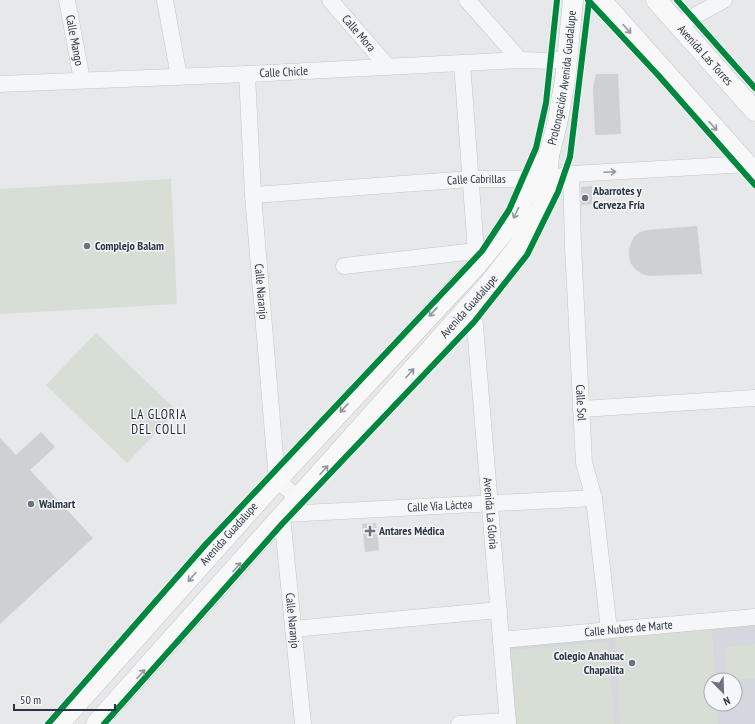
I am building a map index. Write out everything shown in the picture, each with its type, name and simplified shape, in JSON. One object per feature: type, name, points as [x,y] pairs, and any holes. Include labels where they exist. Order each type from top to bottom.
[{"type":"main road","name":"Prolongación Avenida Guadalupe","points":[[541,179],[549,155],[561,102],[567,58],[572,0]]},
{"type":"main road","points":[[601,0],[751,169]]},
{"type":"main road","name":"Avenida Las Torres","points":[[656,0],[755,111]]},
{"type":"main road","name":"Avenida Guadalupe","points":[[59,724],[476,258],[512,222],[541,179]]},
{"type":"main road","name":"Avenida Guadalupe","points":[[96,724],[489,284],[522,241],[541,209],[546,194],[541,179]]},
{"type":"street","name":"Calle Mango","points":[[66,0],[82,80]]},
{"type":"street","points":[[165,0],[179,77]]},
{"type":"street","name":"Calle Mora","points":[[330,0],[388,67]]},
{"type":"street","points":[[468,0],[520,60]]},
{"type":"street","points":[[678,25],[724,0]]},
{"type":"street","name":"Calle Chicle","points":[[0,84],[247,74],[520,60],[551,61],[567,58]]},
{"type":"street","points":[[344,266],[476,258],[462,63]]},
{"type":"street","name":"Calle Naranjo","points":[[247,74],[253,195],[277,480]]},
{"type":"street","name":"Calle Cabrillas","points":[[253,195],[470,180],[541,179],[571,174],[751,169]]},
{"type":"street","name":"Calle Sol","points":[[571,174],[573,246],[584,463],[594,498],[609,630]]},
{"type":"street","name":"Avenida La Gloria","points":[[473,302],[508,722]]},
{"type":"street","points":[[581,409],[755,398]]},
{"type":"street","points":[[277,480],[298,498]]},
{"type":"street","name":"Calle Vía Láctea","points":[[283,515],[594,498]]},
{"type":"street","name":"Calle Naranjo","points":[[283,515],[303,724]]},
{"type":"street","points":[[293,629],[499,610]]},
{"type":"street","name":"Calle Nubes de Marte","points":[[501,640],[755,617]]},
{"type":"street","points":[[459,724],[508,722]]},
{"type":"shaded area","name":"Complejo Balam","points":[[171,179],[177,304],[0,314],[0,189]]},
{"type":"shaded area","points":[[96,333],[177,411],[127,463],[46,385]]},
{"type":"shaded area","name":"Colegio Anahuac Chapalita","points":[[755,624],[755,724],[514,724],[507,646]]},
{"type":"shaded area","points":[[712,629],[715,672],[703,672],[703,712],[718,712],[719,724],[620,724],[615,637]]},
{"type":"shaded area","points":[[608,642],[615,724],[517,724],[511,650]]},
{"type":"shaded area","points":[[755,644],[755,679],[743,679],[743,672],[726,672],[724,647]]},
{"type":"building","points":[[596,74],[618,74],[621,134],[595,135],[593,87]]},
{"type":"building","points":[[592,186],[592,204],[581,205],[581,187]]},
{"type":"building","points":[[697,226],[702,274],[649,276],[636,270],[631,264],[629,250],[634,237],[640,232],[647,230]]},
{"type":"building","name":"Walmart","points":[[41,432],[55,447],[30,470],[93,538],[0,624],[0,438],[16,455]]},
{"type":"building","name":"Antares Médica","points":[[376,523],[379,550],[365,552],[362,524]]},
{"type":"cycle path","points":[[48,724],[206,544],[482,251],[509,210],[536,148],[546,103],[557,0]]},
{"type":"cycle path","points":[[588,0],[658,75],[755,185]]},
{"type":"cycle path","points":[[677,0],[755,88]]},
{"type":"cycle path","points":[[104,724],[282,524],[474,322],[527,255],[558,192],[570,157],[589,1]]},
{"type":"place","name":"Abarrotes y Cerveza Fría","points":[[585,198]]},
{"type":"place","name":"Complejo Balam","points":[[87,246]]},
{"type":"place","name":"Walmart","points":[[31,504]]},
{"type":"place","name":"Antares Médica","points":[[370,531]]},
{"type":"place","name":"Colegio Anahuac Chapalita","points":[[632,663]]},
{"type":"district","name":"LA GLORIA DEL COLLI","points":[[159,422]]}]
